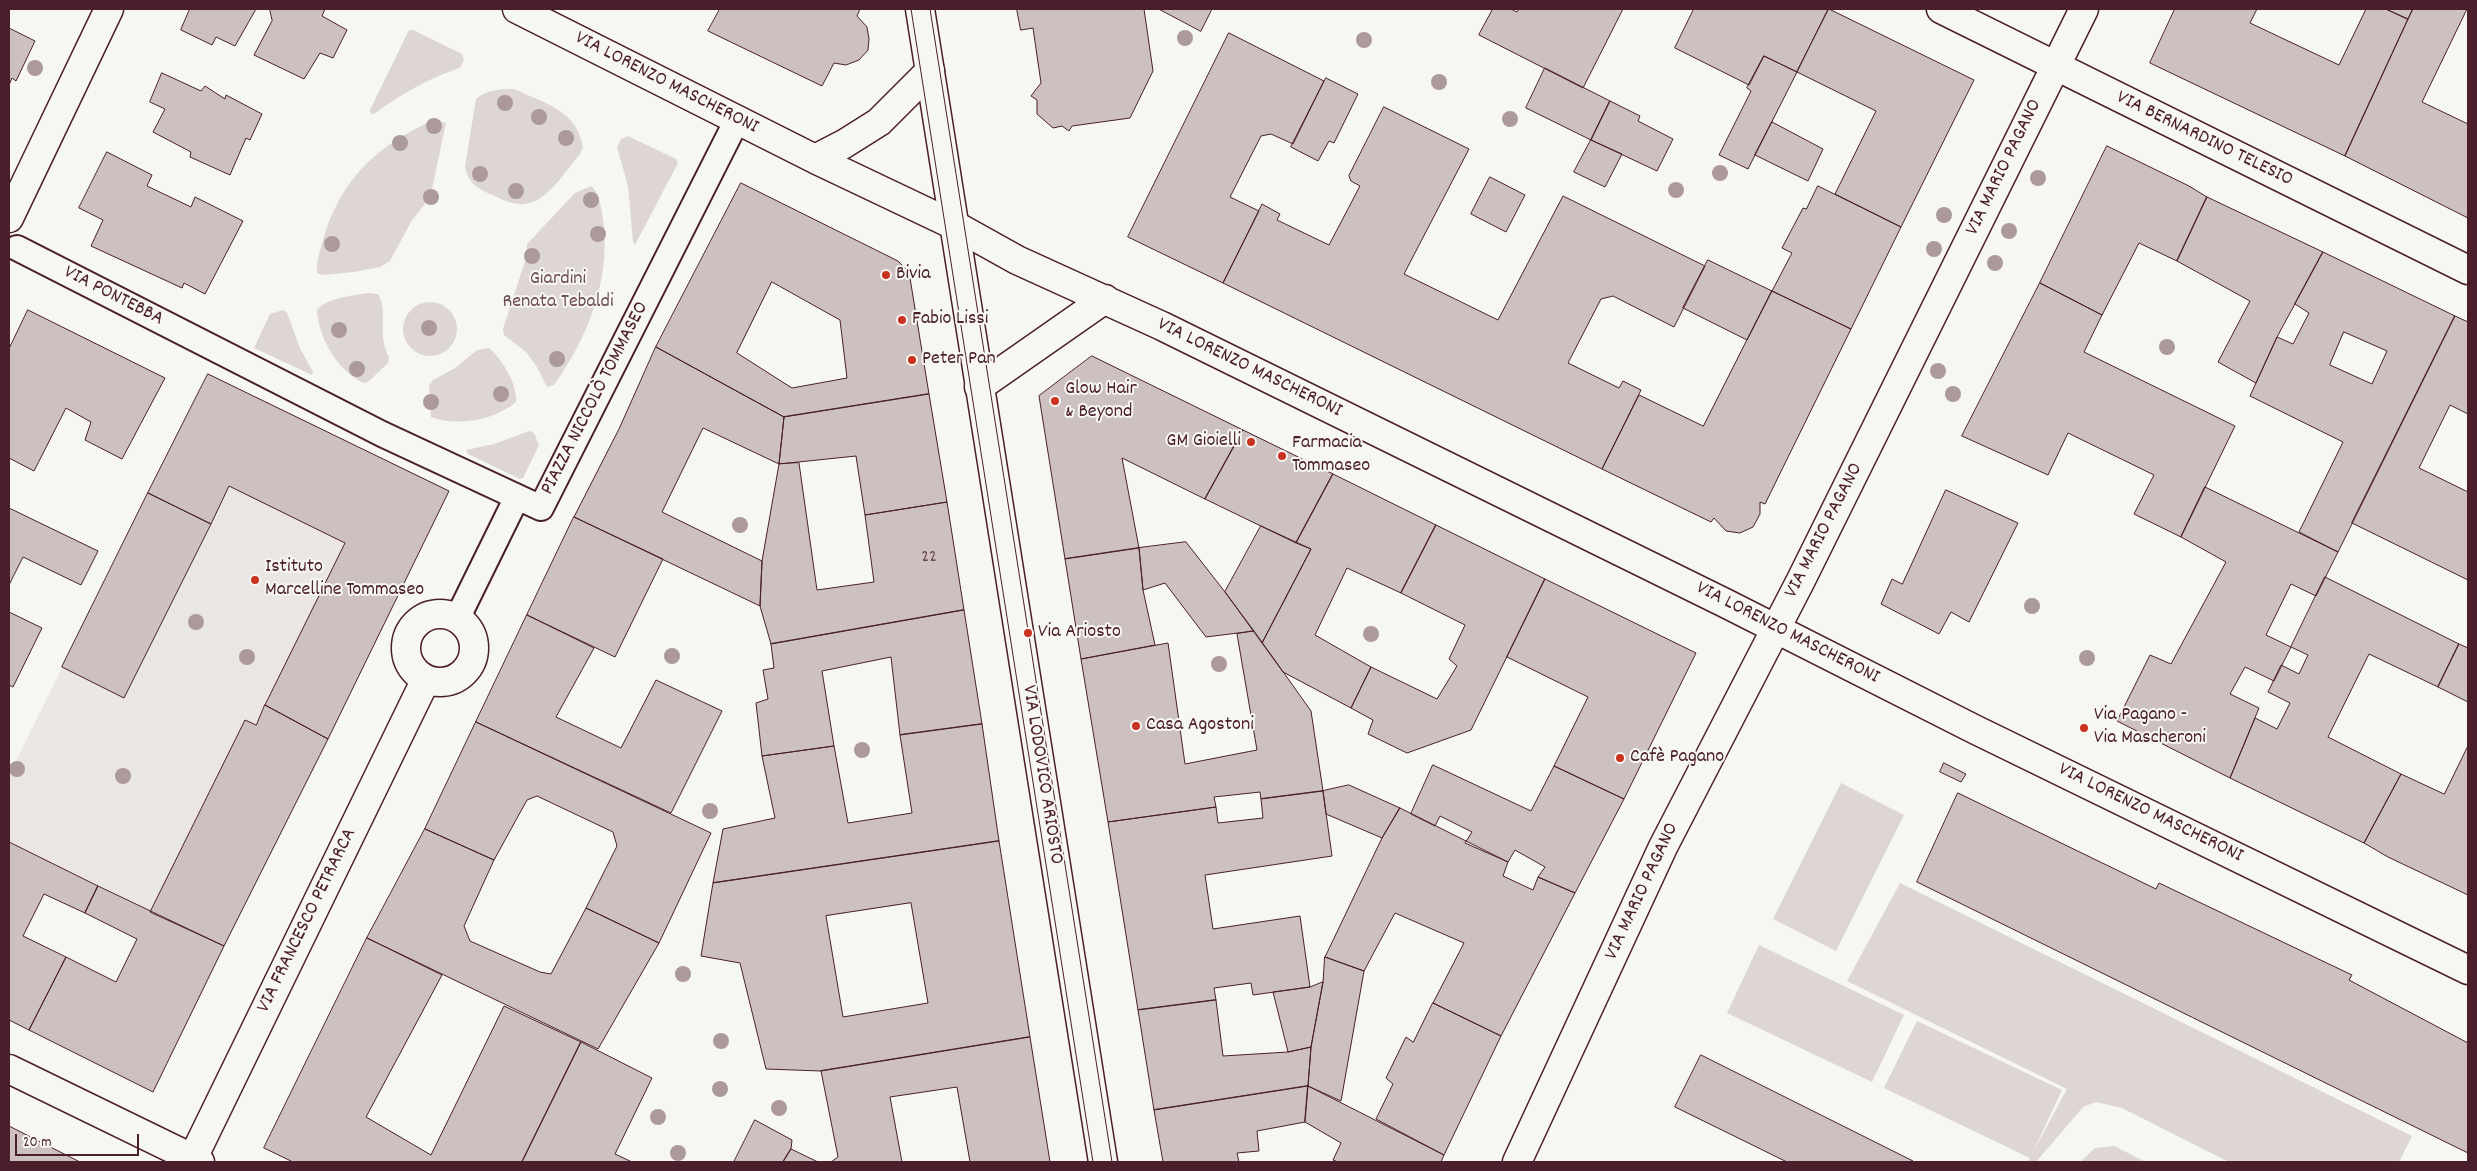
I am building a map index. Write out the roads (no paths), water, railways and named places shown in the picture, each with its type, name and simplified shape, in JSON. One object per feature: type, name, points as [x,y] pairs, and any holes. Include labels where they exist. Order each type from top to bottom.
[{"type":"street","points":[[9,218],[109,9]]},
{"type":"street","name":"VIA LORENZO MASCHERONI","points":[[517,9],[815,159],[956,226],[1017,260],[1105,299],[1775,628],[1974,729],[2468,970]]},
{"type":"street","points":[[815,159],[844,144],[879,122],[930,71],[920,9]]},
{"type":"street","name":"VIA BERNARDINO TELESIO","points":[[1941,9],[2468,270]]},
{"type":"street","name":"VIA MARIO PAGANO","points":[[1516,1162],[1663,847],[1775,628],[2084,9]]},
{"type":"street","name":"VIA LODOVICO ARIOSTO","points":[[930,71],[1103,1162]]},
{"type":"street","name":"PIAZZA NICCOLÒ TOMMASEO","points":[[209,347],[382,434],[541,508],[737,120]]},
{"type":"street","name":"VIA PONTEBBA","points":[[17,248],[209,347]]},
{"type":"street","points":[[979,387],[1105,299]]},
{"type":"street","points":[[458,617],[517,497]]},
{"type":"street","points":[[441,613],[458,617],[467,626],[474,643],[472,661],[461,675],[444,682],[426,679],[416,673],[409,663],[406,651],[411,629],[419,620],[429,615],[441,613]]},
{"type":"street","name":"VIA FRANCESCO PETRARCA","points":[[195,1161],[426,679]]},
{"type":"street","points":[[9,1069],[195,1161]]},
{"type":"tram line","points":[[911,9],[1093,1162]]},
{"type":"tram line","points":[[930,9],[1112,1162]]},
{"type":"place","name":"Bivia","points":[[886,275]]},
{"type":"place","name":"Fabio Lissi","points":[[902,320]]},
{"type":"place","name":"Peter Pan","points":[[912,360]]},
{"type":"place","name":"Glow Hair & Beyond","points":[[1055,401]]},
{"type":"place","name":"GM Gioielli","points":[[1251,442]]},
{"type":"place","name":"Farmacia Tommaseo","points":[[1282,456]]},
{"type":"place","name":"Istituto Marcelline Tommaseo","points":[[255,580]]},
{"type":"place","name":"Via Ariosto","points":[[1028,633]]},
{"type":"place","name":"Casa Agostoni","points":[[1136,726]]},
{"type":"place","name":"Via Pagano - Via Mascheroni","points":[[2084,728]]},
{"type":"place","name":"Cafè Pagano","points":[[1620,758]]},
{"type":"park label","name":"Giardini Renata Tebaldi","points":[[558,292]]}]
